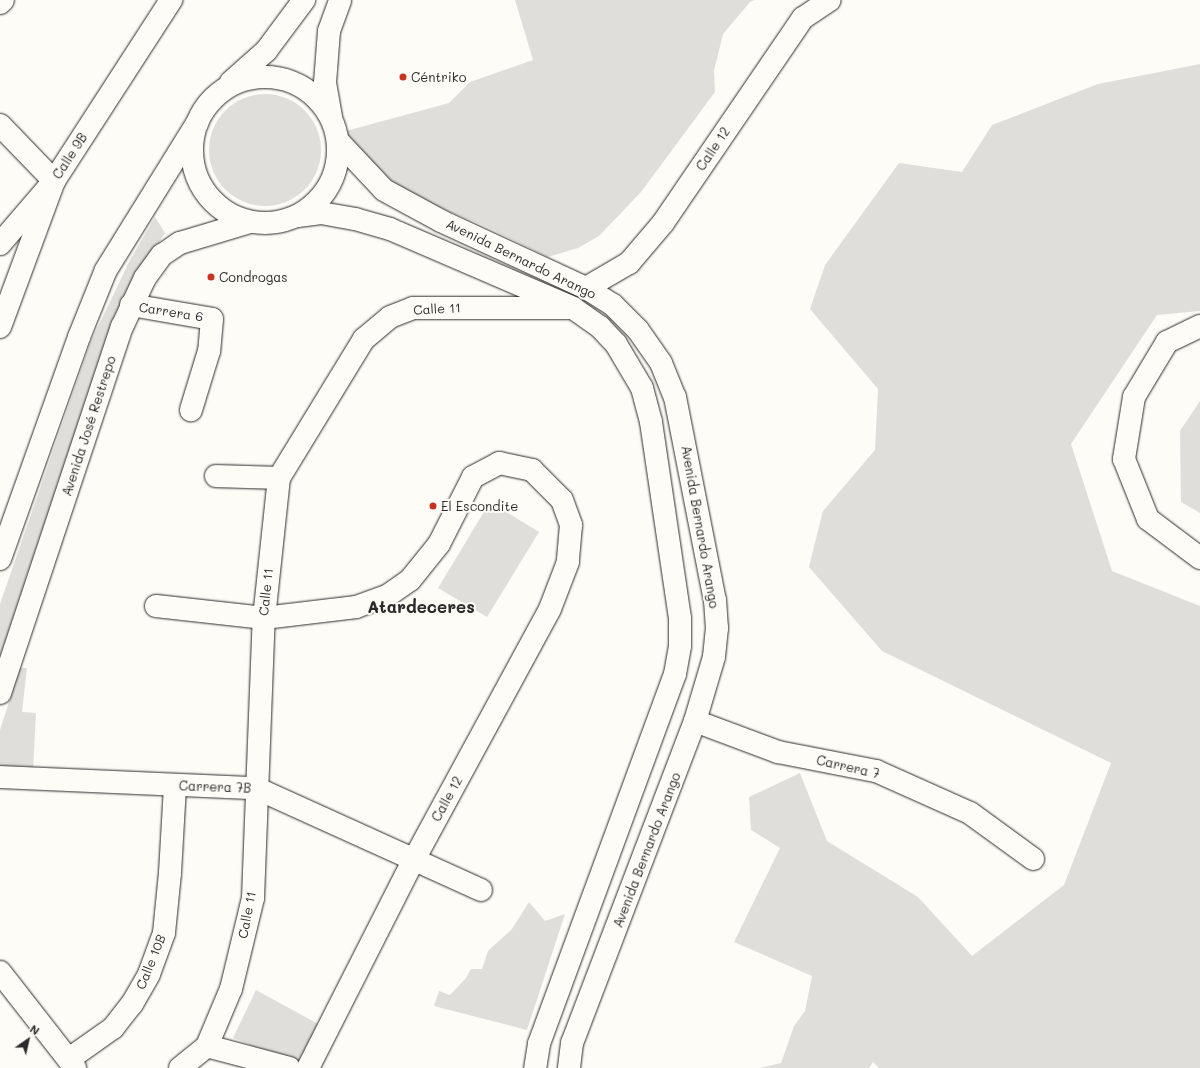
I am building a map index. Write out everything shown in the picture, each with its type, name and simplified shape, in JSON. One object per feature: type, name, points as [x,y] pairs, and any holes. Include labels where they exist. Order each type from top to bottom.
[{"type":"street","points":[[0,3],[3,0]]},
{"type":"street","name":"Calle 9B","points":[[0,327],[54,181],[171,0]]},
{"type":"street","points":[[0,558],[79,337],[106,270],[197,123],[207,104],[266,51],[304,0]]},
{"type":"street","points":[[197,123],[192,143],[193,165],[200,184],[213,202],[230,214],[250,222],[275,223],[298,216],[317,203],[330,185],[338,164],[338,141],[331,118],[325,83],[329,31],[340,0]]},
{"type":"street","name":"Calle 12","points":[[586,288],[629,263],[663,223],[803,18],[830,0]]},
{"type":"street","points":[[223,90],[242,80],[262,77],[283,79],[303,87],[319,101],[331,118]]},
{"type":"street","points":[[0,125],[54,181],[0,244]]},
{"type":"street","name":"Avenida Bernardo Arango","points":[[338,141],[384,190],[441,221],[586,288],[613,305],[638,330],[661,363],[676,397],[715,600],[717,628],[714,657],[695,721],[572,1043],[569,1068]]},
{"type":"street","name":"Avenida Bernardo Arango","points":[[298,216],[321,213],[355,219],[390,230],[573,308],[600,327],[616,344],[642,388],[650,422],[680,618],[680,646],[675,674],[539,1044],[535,1068]]},
{"type":"street","name":"Avenida José Restrepo","points":[[0,693],[131,306],[145,278],[162,255],[180,243],[250,222]]},
{"type":"street","name":"Carrera 6","points":[[131,306],[212,319],[209,351],[191,410]]},
{"type":"street","name":"Calle 11","points":[[180,1068],[207,1046],[231,989],[253,898],[256,788],[264,618],[279,478],[364,339],[390,317],[413,308],[573,308]]},
{"type":"street","points":[[1200,326],[1167,342],[1134,397],[1124,459],[1148,519],[1200,558]]},
{"type":"street","name":"Calle 12","points":[[264,618],[356,607],[388,596],[410,580],[439,544],[473,477],[499,463],[532,470],[562,500],[571,526],[568,562],[550,609],[414,859],[308,1068]]},
{"type":"street","points":[[216,476],[279,478]]},
{"type":"street","points":[[156,606],[264,618]]},
{"type":"street","name":"Carrera 7","points":[[695,721],[778,752],[876,771],[970,813],[1034,859]]},
{"type":"street","name":"Carrera 7B","points":[[0,777],[175,786],[256,788],[481,890]]},
{"type":"street","name":"Calle 10B","points":[[72,1064],[113,1028],[132,1004],[149,974],[164,933],[175,786]]},
{"type":"street","points":[[0,972],[72,1064]]},
{"type":"street","points":[[207,1046],[289,1068]]},
{"type":"shaded area","points":[[515,0],[755,0],[750,2],[723,34],[714,71],[715,92],[641,192],[599,236],[578,248],[548,257],[482,225],[399,191],[351,143],[346,131],[449,103],[470,82],[533,60]]},
{"type":"shaded area","points":[[1200,64],[1200,311],[1157,315],[1071,444],[1112,571],[1200,606],[1200,1068],[879,1068],[873,1062],[869,1068],[760,1068],[781,1063],[794,1026],[805,1011],[812,976],[734,942],[780,848],[751,830],[749,797],[800,773],[827,841],[918,897],[972,956],[1064,885],[1111,763],[882,651],[809,567],[823,511],[875,450],[878,389],[810,309],[825,265],[899,163],[962,172],[992,125],[1098,84]]},
{"type":"shaded area","points":[[265,94],[286,98],[304,111],[317,129],[321,150],[317,171],[304,189],[286,202],[265,206],[244,202],[226,189],[213,171],[209,150],[213,129],[226,111],[244,98]]},
{"type":"shaded area","points":[[155,217],[165,233],[140,271],[113,325],[0,657],[0,604],[91,341],[130,260]]},
{"type":"shaded area","points":[[1200,401],[1200,513],[1181,502],[1180,431]]},
{"type":"shaded area","points":[[490,502],[539,532],[487,617],[438,588]]},
{"type":"shaded area","points":[[20,668],[27,668],[22,712],[36,713],[33,771],[0,769],[0,730]]},
{"type":"shaded area","points":[[529,902],[545,921],[565,914],[527,1030],[434,1006],[439,991],[450,995],[466,978],[471,969],[482,969],[488,951],[512,929]]},
{"type":"shaded area","points":[[256,990],[320,1025],[300,1065],[233,1038]]},
{"type":"place","name":"Céntriko","points":[[403,77]]},
{"type":"place","name":"Condrogas","points":[[211,277]]},
{"type":"place","name":"El Escondite","points":[[433,506]]},
{"type":"district","name":"Atardeceres","points":[[421,607]]}]
